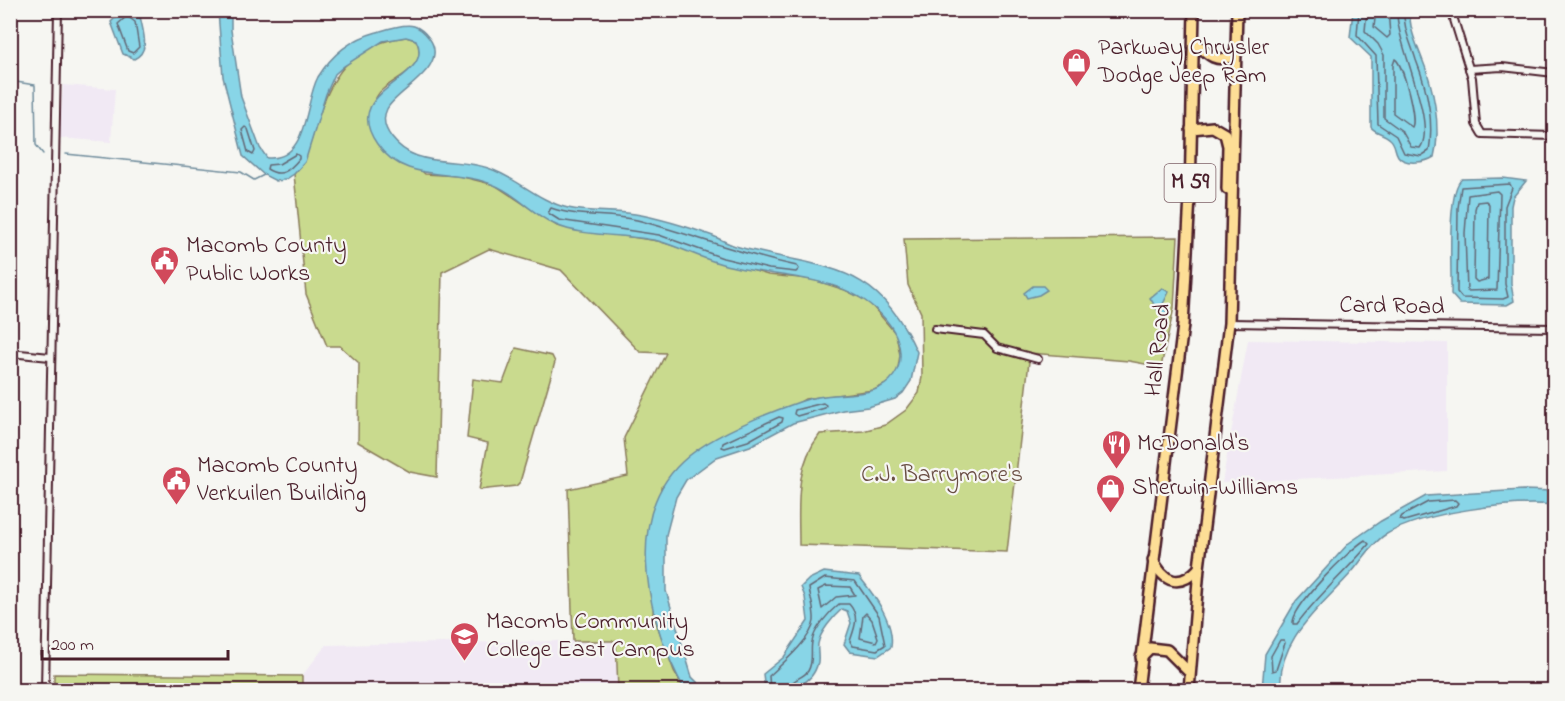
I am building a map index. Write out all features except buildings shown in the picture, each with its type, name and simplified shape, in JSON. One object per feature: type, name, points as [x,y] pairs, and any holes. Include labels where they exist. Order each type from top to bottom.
[{"type":"highway","name":"Hall Road","points":[[1138,690],[1183,325],[1194,10]]},
{"type":"highway","name":"M 59","points":[[1189,690],[1188,671],[1199,568],[1229,322],[1237,10]]},
{"type":"highway","points":[[1194,40],[1209,57],[1218,60],[1225,60],[1237,53]]},
{"type":"highway","points":[[1191,129],[1213,127],[1225,134],[1228,146],[1227,207],[1233,224]]},
{"type":"highway","points":[[1153,560],[1162,574],[1176,581],[1189,579],[1199,568]]},
{"type":"highway","points":[[1140,663],[1145,651],[1159,648],[1174,654],[1188,671]]},
{"type":"street","points":[[45,690],[58,10]]},
{"type":"street","points":[[1451,10],[1469,69],[1476,124],[1482,134],[1554,136]]},
{"type":"street","points":[[1469,69],[1502,67],[1554,73]]},
{"type":"street","name":"Card Road","points":[[1229,322],[1554,328]]},
{"type":"street","points":[[935,328],[984,335],[997,348],[1038,359]]},
{"type":"street","points":[[10,353],[50,357]]},
{"type":"shaded area","points":[[63,85],[115,89],[111,142],[59,138]]},
{"type":"shaded area","points":[[1248,340],[1447,343],[1447,471],[1222,483]]},
{"type":"shaded area","name":"Macomb Community College East Campus","points":[[617,640],[618,690],[302,690],[302,676],[326,645]]},
{"type":"green space","points":[[406,37],[416,40],[419,57],[410,70],[380,92],[368,116],[425,174],[459,176],[495,185],[557,226],[658,241],[768,275],[811,279],[845,290],[869,302],[896,334],[900,355],[897,374],[888,383],[874,390],[805,399],[661,487],[653,614],[674,671],[685,690],[618,690],[616,641],[573,641],[568,489],[628,476],[624,438],[666,353],[640,352],[561,270],[489,249],[442,272],[437,477],[410,472],[358,442],[359,363],[340,346],[327,346],[306,294],[294,174],[307,152],[328,93],[345,66],[356,55],[370,47]]},
{"type":"green space","name":"C.J. Barrymore's","points":[[1178,237],[1174,308],[1161,367],[1129,361],[1030,353],[1007,552],[799,545],[799,501],[802,473],[812,447],[820,434],[863,431],[885,425],[906,410],[919,393],[922,377],[921,313],[908,285],[904,239]]},
{"type":"green space","points":[[516,348],[552,356],[555,362],[520,482],[516,486],[479,490],[488,443],[467,438],[473,379],[503,383]]},
{"type":"green space","points":[[54,674],[302,676],[302,690],[54,690]]},
{"type":"water","points":[[122,11],[130,11],[140,16],[144,46],[143,51],[134,59],[123,54],[111,22]]},
{"type":"water","points":[[218,11],[231,11],[231,30],[241,97],[260,148],[267,158],[281,156],[291,150],[298,140],[318,77],[336,54],[351,43],[368,35],[405,25],[414,26],[429,38],[434,49],[433,59],[420,77],[387,109],[385,117],[385,124],[392,138],[410,153],[425,158],[488,168],[557,205],[654,218],[713,236],[736,246],[822,266],[865,284],[884,300],[901,322],[917,352],[911,381],[903,393],[895,399],[868,407],[843,410],[793,423],[750,446],[717,457],[686,480],[676,497],[666,535],[666,591],[692,677],[705,690],[685,690],[661,636],[652,605],[647,574],[647,543],[652,513],[663,486],[682,462],[694,452],[739,426],[811,398],[865,392],[885,384],[897,371],[900,359],[897,339],[889,324],[870,304],[831,285],[722,264],[658,241],[567,229],[548,221],[494,185],[401,165],[388,157],[377,144],[368,125],[369,109],[378,97],[414,66],[419,54],[416,40],[406,37],[383,41],[335,74],[326,94],[305,162],[285,180],[276,181],[264,175],[243,156],[223,77]]},
{"type":"water","points":[[1353,11],[1410,11],[1410,23],[1435,106],[1437,132],[1434,157],[1416,162],[1405,161],[1398,156],[1388,137],[1371,127],[1371,57],[1350,37]]},
{"type":"water","points":[[1503,178],[1526,181],[1513,197],[1511,206],[1511,284],[1514,301],[1507,305],[1460,304],[1451,294],[1452,215],[1457,186],[1462,179]]},
{"type":"water","points":[[1033,286],[1043,286],[1047,290],[1027,298],[1024,293]]},
{"type":"water","points":[[1162,288],[1169,292],[1163,304],[1167,313],[1161,316],[1150,298]]},
{"type":"water","points":[[1523,490],[1554,491],[1554,505],[1514,505],[1444,514],[1401,527],[1380,538],[1314,612],[1293,640],[1281,672],[1281,690],[1262,690],[1265,654],[1296,601],[1349,543],[1381,521],[1426,496]]},
{"type":"water","points":[[824,572],[859,576],[877,600],[887,619],[891,647],[878,656],[850,652],[844,644],[851,623],[847,611],[842,609],[821,635],[818,644],[818,662],[810,677],[798,686],[782,690],[765,690],[763,674],[784,657],[808,621],[805,597],[801,587],[809,579]]},
{"type":"waterway","points":[[10,81],[35,85],[36,145],[43,154]]},
{"type":"waterway","points":[[66,154],[241,172],[254,180],[264,175]]},
{"type":"place","name":"Parkway Chrysler Dodge Jeep Ram","points":[[1077,88]]},
{"type":"place","name":"Macomb County Public Works","points":[[165,286]]},
{"type":"place","name":"McDonald's","points":[[1116,470]]},
{"type":"place","name":"Macomb County Verkuilen Building","points":[[176,506]]},
{"type":"place","name":"Sherwin-Williams","points":[[1111,514]]},
{"type":"place","name":"Macomb Community College East Campus","points":[[465,662]]}]
